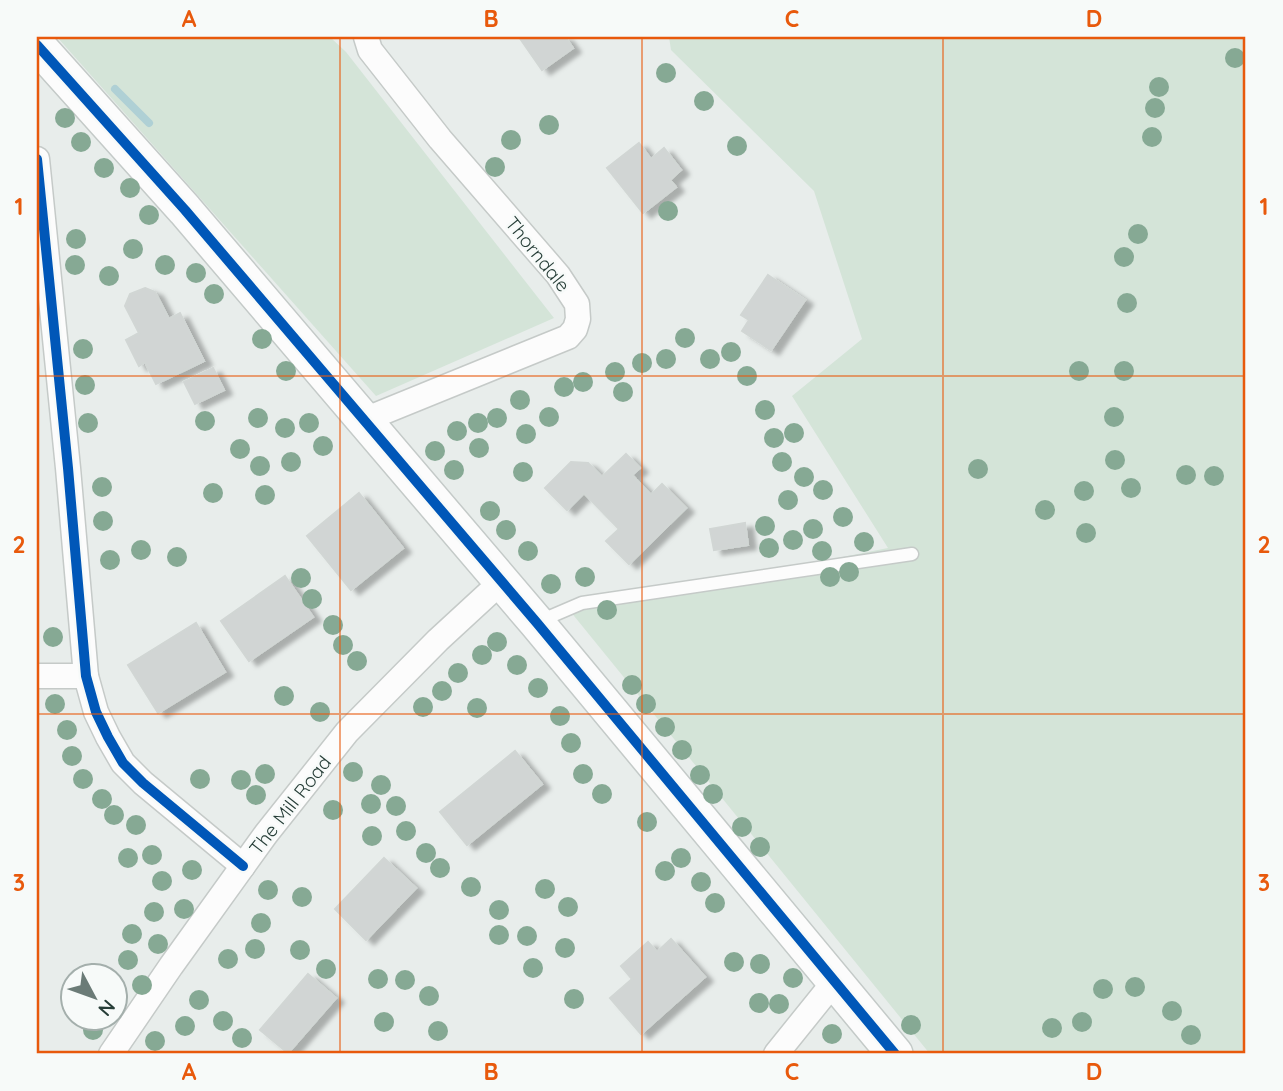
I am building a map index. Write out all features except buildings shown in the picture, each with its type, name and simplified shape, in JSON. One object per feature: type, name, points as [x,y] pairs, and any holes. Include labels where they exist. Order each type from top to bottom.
[{"type":"street","name":"Thorndale","points":[[364,420],[568,337],[575,329],[578,319],[577,304],[558,275],[440,138],[370,50],[366,37]]},
{"type":"street","points":[[37,44],[185,209],[537,623],[895,1054]]},
{"type":"street","points":[[37,159],[86,676],[96,712],[123,763],[243,866]]},
{"type":"street","name":"The Mill Road","points":[[111,1054],[266,834],[346,732],[438,640],[501,582]]},
{"type":"street","points":[[37,676],[86,676]]},
{"type":"street","points":[[776,1054],[834,982]]},
{"type":"lane","points":[[537,623],[582,603],[912,554]]},
{"type":"green space","points":[[57,37],[330,37],[346,52],[554,318],[376,396]]},
{"type":"green space","points":[[669,37],[1246,37],[1246,1054],[930,1054],[570,611],[888,548],[792,396],[862,339],[814,191],[671,50]]},
{"type":"waterway","points":[[115,89],[149,123]]},
{"type":"cycle path","points":[[37,45],[185,210],[537,623],[895,1054]]},
{"type":"cycle path","points":[[37,159],[86,676],[96,712],[123,763],[143,783],[243,866]]}]
